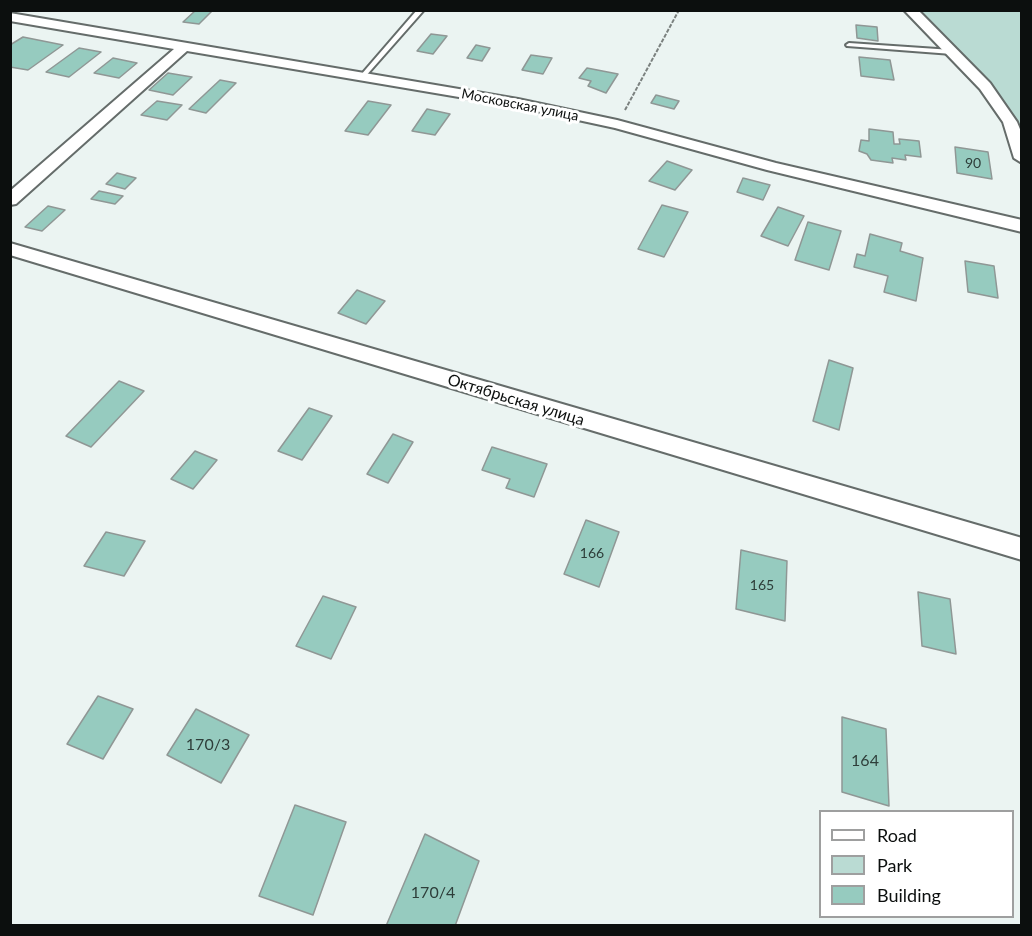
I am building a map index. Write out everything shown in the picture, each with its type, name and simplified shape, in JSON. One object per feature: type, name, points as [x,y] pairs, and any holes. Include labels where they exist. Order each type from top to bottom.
[{"type":"street","points":[[910,10],[985,86],[1010,122],[1022,158]]},
{"type":"street","name":"Московская улица","points":[[10,17],[518,103],[617,124],[773,167],[1022,226]]},
{"type":"street","points":[[10,200],[183,48]]},
{"type":"street","name":"Октябрьская улица","points":[[10,249],[1022,549]]},
{"type":"lane","points":[[362,77],[421,10]]},
{"type":"lane","points":[[849,45],[952,52]]},
{"type":"path","points":[[617,124],[680,10]]},
{"type":"green space","points":[[916,11],[1021,11],[1021,131],[993,87],[963,54]]},
{"type":"building","points":[[196,10],[213,10],[199,24],[183,22]]},
{"type":"building","points":[[856,25],[877,27],[878,41],[857,38]]},
{"type":"building","points":[[431,34],[447,36],[433,54],[417,51]]},
{"type":"building","points":[[23,37],[63,45],[28,70],[10,67],[10,45]]},
{"type":"building","points":[[476,45],[490,48],[482,61],[467,58]]},
{"type":"building","points":[[79,48],[101,52],[69,77],[46,72]]},
{"type":"building","points":[[531,55],[552,58],[543,74],[522,70]]},
{"type":"building","points":[[859,57],[890,60],[894,80],[861,76]]},
{"type":"building","points":[[113,58],[137,63],[119,78],[94,73]]},
{"type":"building","points":[[587,68],[618,74],[606,93],[588,86],[591,81],[579,78]]},
{"type":"building","points":[[168,73],[192,77],[173,95],[149,90]]},
{"type":"building","points":[[220,80],[236,83],[206,113],[189,109]]},
{"type":"building","points":[[656,95],[679,101],[674,109],[651,103]]},
{"type":"building","points":[[157,101],[182,105],[167,120],[141,115]]},
{"type":"building","points":[[368,101],[391,105],[368,135],[345,131]]},
{"type":"building","points":[[427,109],[450,114],[435,135],[412,131]]},
{"type":"building","points":[[869,129],[893,132],[894,144],[900,144],[899,139],[919,141],[921,157],[905,155],[906,160],[892,158],[893,163],[871,160],[867,154],[859,151],[861,140],[869,141]]},
{"type":"building","points":[[955,147],[988,152],[992,179],[957,173]]},
{"type":"building","points":[[667,161],[692,170],[675,190],[649,181]]},
{"type":"building","points":[[117,173],[136,178],[125,189],[106,184]]},
{"type":"building","points":[[743,178],[770,185],[763,200],[737,192]]},
{"type":"building","points":[[99,191],[123,196],[115,204],[91,199]]},
{"type":"building","points":[[662,205],[688,212],[664,257],[638,249]]},
{"type":"building","points":[[48,206],[65,210],[42,231],[25,227]]},
{"type":"building","points":[[778,207],[804,216],[788,246],[761,236]]},
{"type":"building","points":[[808,222],[841,231],[829,270],[795,260]]},
{"type":"building","points":[[870,234],[902,243],[900,251],[923,258],[916,301],[884,292],[888,276],[854,267],[857,254],[865,256]]},
{"type":"building","points":[[965,261],[994,266],[998,298],[968,292]]},
{"type":"building","points":[[357,290],[385,301],[366,324],[338,313]]},
{"type":"building","points":[[829,360],[853,368],[839,430],[813,421]]},
{"type":"building","points":[[119,381],[144,391],[91,447],[66,436]]},
{"type":"building","points":[[309,408],[332,416],[302,460],[278,451]]},
{"type":"building","points":[[393,434],[413,442],[388,483],[367,474]]},
{"type":"building","points":[[492,447],[547,464],[534,497],[506,488],[510,479],[482,470]]},
{"type":"building","points":[[195,451],[217,460],[193,489],[171,479]]},
{"type":"building","points":[[586,520],[619,532],[599,587],[564,574]]},
{"type":"building","points":[[106,532],[145,541],[124,576],[84,566]]},
{"type":"building","points":[[741,550],[787,561],[785,621],[736,609]]},
{"type":"building","points":[[918,592],[950,599],[956,654],[922,646]]},
{"type":"building","points":[[323,596],[356,607],[331,659],[296,646]]},
{"type":"building","points":[[98,696],[133,709],[103,759],[67,744]]},
{"type":"building","points":[[196,709],[249,735],[221,783],[167,755]]},
{"type":"building","points":[[842,717],[886,729],[889,806],[842,792]]},
{"type":"building","points":[[295,805],[346,822],[313,915],[259,896]]},
{"type":"building","points":[[425,834],[479,861],[455,926],[386,926]]}]
